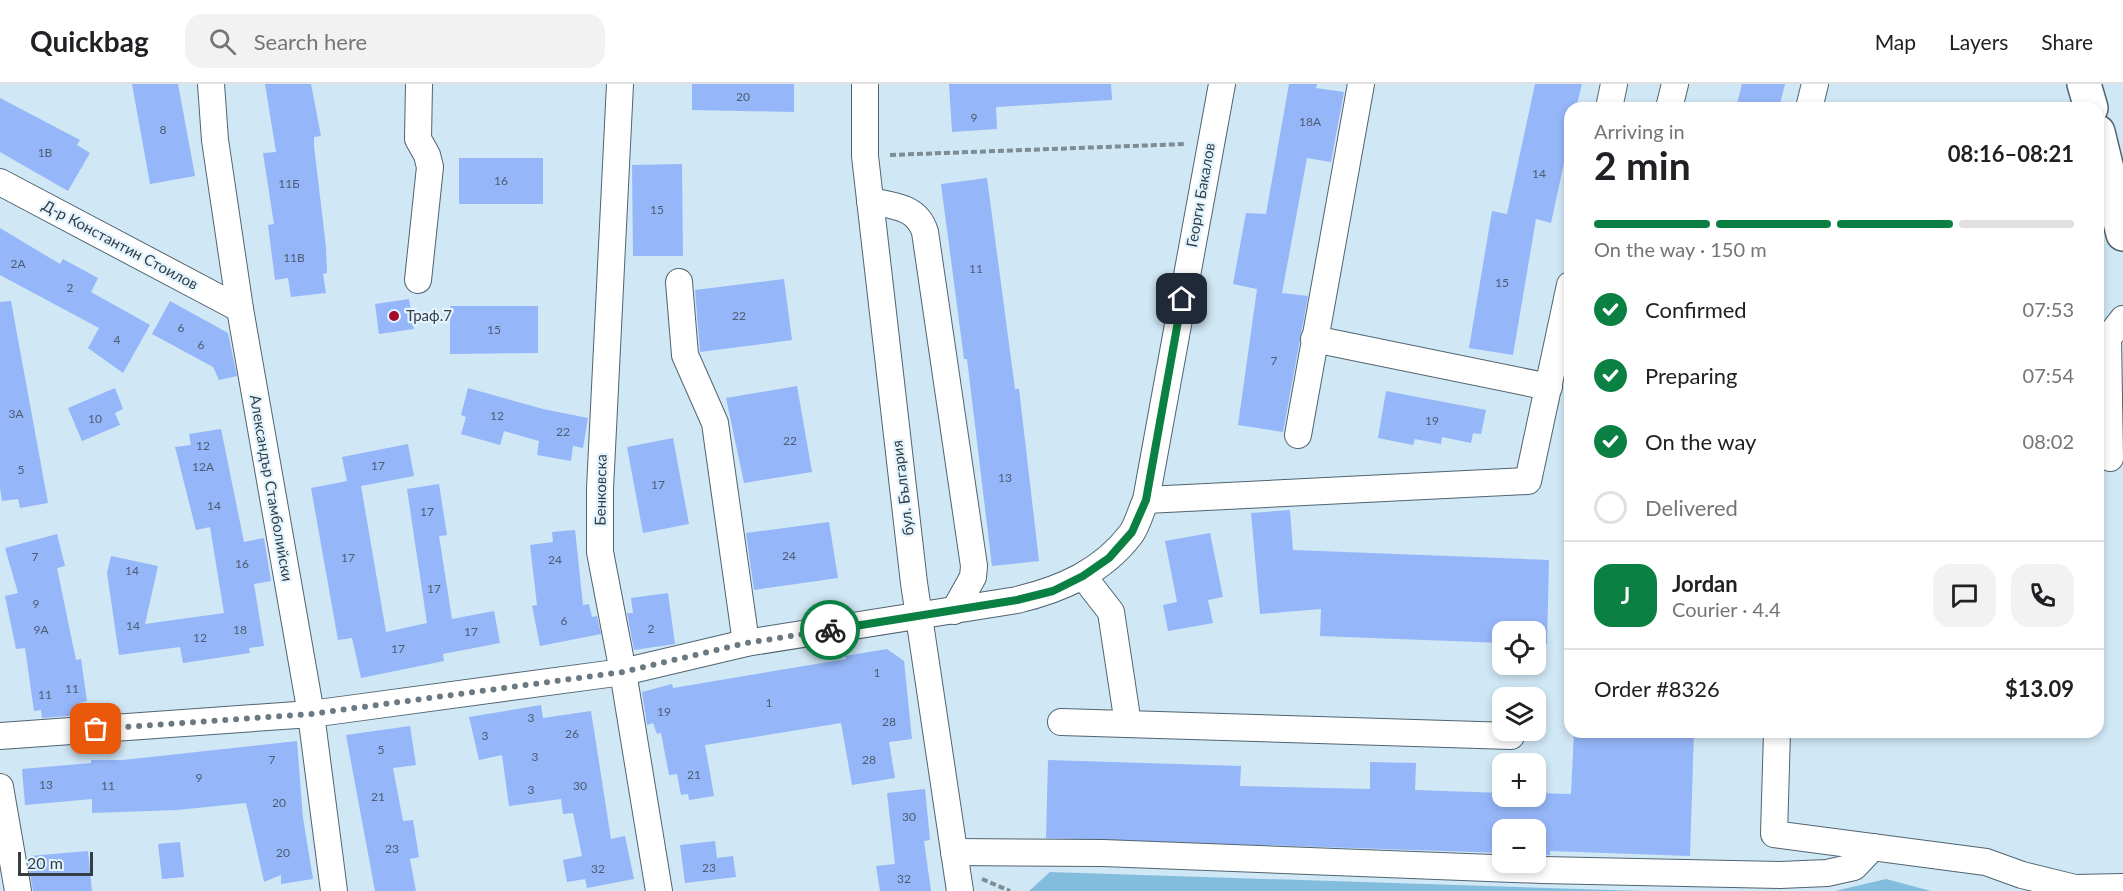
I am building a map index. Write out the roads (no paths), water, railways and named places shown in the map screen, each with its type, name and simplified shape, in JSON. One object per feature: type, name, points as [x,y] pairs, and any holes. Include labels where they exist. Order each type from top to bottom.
[{"type":"main road","points":[[2084,84],[2089,102]]},
{"type":"main road","points":[[2104,156],[2123,234]]},
{"type":"street","name":"Александър Стамболийски","points":[[211,84],[215,140],[240,309],[311,714],[334,891]]},
{"type":"street","points":[[418,280],[430,167],[428,155],[418,139],[419,84]]},
{"type":"street","name":"Бенковска","points":[[620,84],[600,489],[600,541],[659,891]]},
{"type":"street","name":"бул. България","points":[[865,84],[865,156],[870,201],[919,616],[960,891]]},
{"type":"street","name":"Георги Бакалов","points":[[0,736],[311,714],[623,672],[746,643],[919,616],[1053,591],[1083,576],[1109,558],[1132,532],[1146,500],[1222,84]]},
{"type":"street","points":[[1299,435],[1314,339],[1361,84]]},
{"type":"street","points":[[1610,102],[1614,84]]},
{"type":"street","points":[[1670,102],[1674,84]]},
{"type":"street","points":[[1810,102],[1815,84]]},
{"type":"street","name":"Д-р Константин Стоилов","points":[[0,182],[240,309]]},
{"type":"street","points":[[870,201],[913,212],[921,220],[925,232],[974,567],[973,577],[954,610]]},
{"type":"street","points":[[679,282],[685,355],[715,423],[746,643]]},
{"type":"street","points":[[2110,331],[2111,461]]},
{"type":"street","points":[[1146,500],[1528,481],[1549,387],[1564,337]]},
{"type":"street","points":[[1314,339],[1549,387]]},
{"type":"street","points":[[1083,576],[1111,612],[1128,724]]},
{"type":"street","points":[[1060,722],[1492,735]]},
{"type":"street","points":[[1777,738],[1774,834],[1986,862],[2022,875],[2075,888],[2123,887]]},
{"type":"street","points":[[0,787],[18,891]]},
{"type":"street","points":[[954,852],[1103,853],[1542,870],[1780,875],[1827,873],[1854,867],[1873,847]]},
{"type":"place","name":"Траф.7","points":[[394,316]]}]
